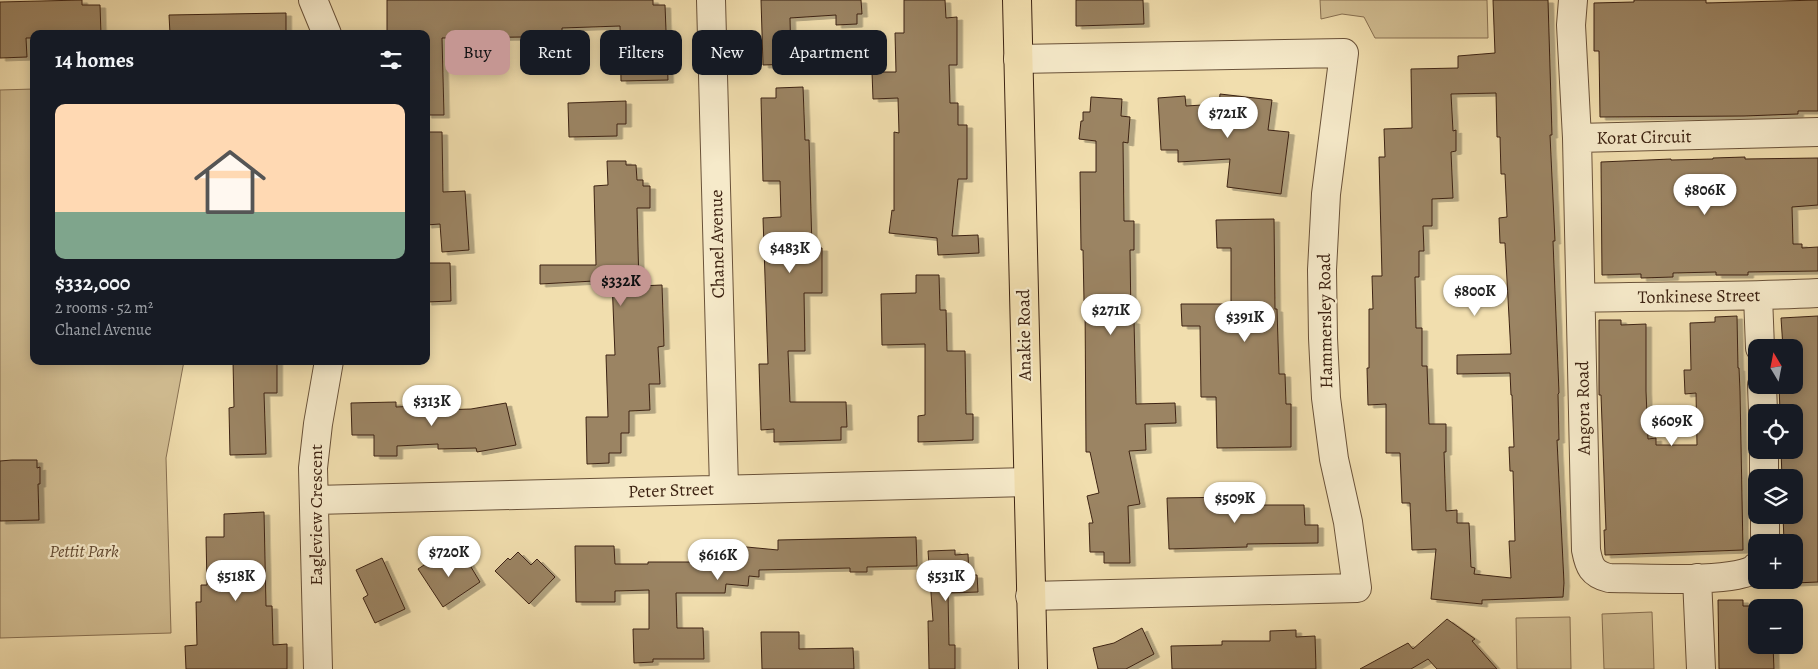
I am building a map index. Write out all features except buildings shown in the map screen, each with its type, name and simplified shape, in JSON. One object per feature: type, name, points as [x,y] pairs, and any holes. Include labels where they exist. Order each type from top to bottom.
[{"type":"main road","name":"Anakie Road","points":[[1017,0],[1033,669]]},
{"type":"street","name":"Chanel Avenue","points":[[711,0],[724,488]]},
{"type":"street","name":"Korat Circuit","points":[[1573,0],[1571,34],[1577,138],[1818,132]]},
{"type":"street","name":"Hammersley Road","points":[[1018,59],[1344,53],[1326,194],[1322,270],[1323,338],[1326,398],[1334,459],[1348,522],[1357,588],[1030,596]]},
{"type":"street","name":"Angora Road","points":[[1577,138],[1586,550],[1588,562],[1597,575],[1609,578],[1697,578],[1737,576],[1748,573]]},
{"type":"street","name":"Tonkinese Street","points":[[1581,298],[1758,296],[1818,292]]},
{"type":"street","points":[[1758,296],[1760,339]]},
{"type":"street","name":"Eagleview Crescent","points":[[318,669],[313,468],[328,365]]},
{"type":"street","name":"Peter Street","points":[[315,500],[724,488],[1028,482]]},
{"type":"street","points":[[1697,578],[1701,669]]},
{"type":"green space","points":[[1320,0],[1487,0],[1488,38],[1375,38],[1364,17],[1342,14],[1321,19]]},
{"type":"green space","name":"Pettit Park","points":[[30,89],[30,365],[183,365],[166,458],[171,633],[0,638],[0,90]]},
{"type":"green space","points":[[1652,612],[1654,669],[1604,669],[1602,614]]},
{"type":"green space","points":[[1570,617],[1571,669],[1517,669],[1516,618]]}]
